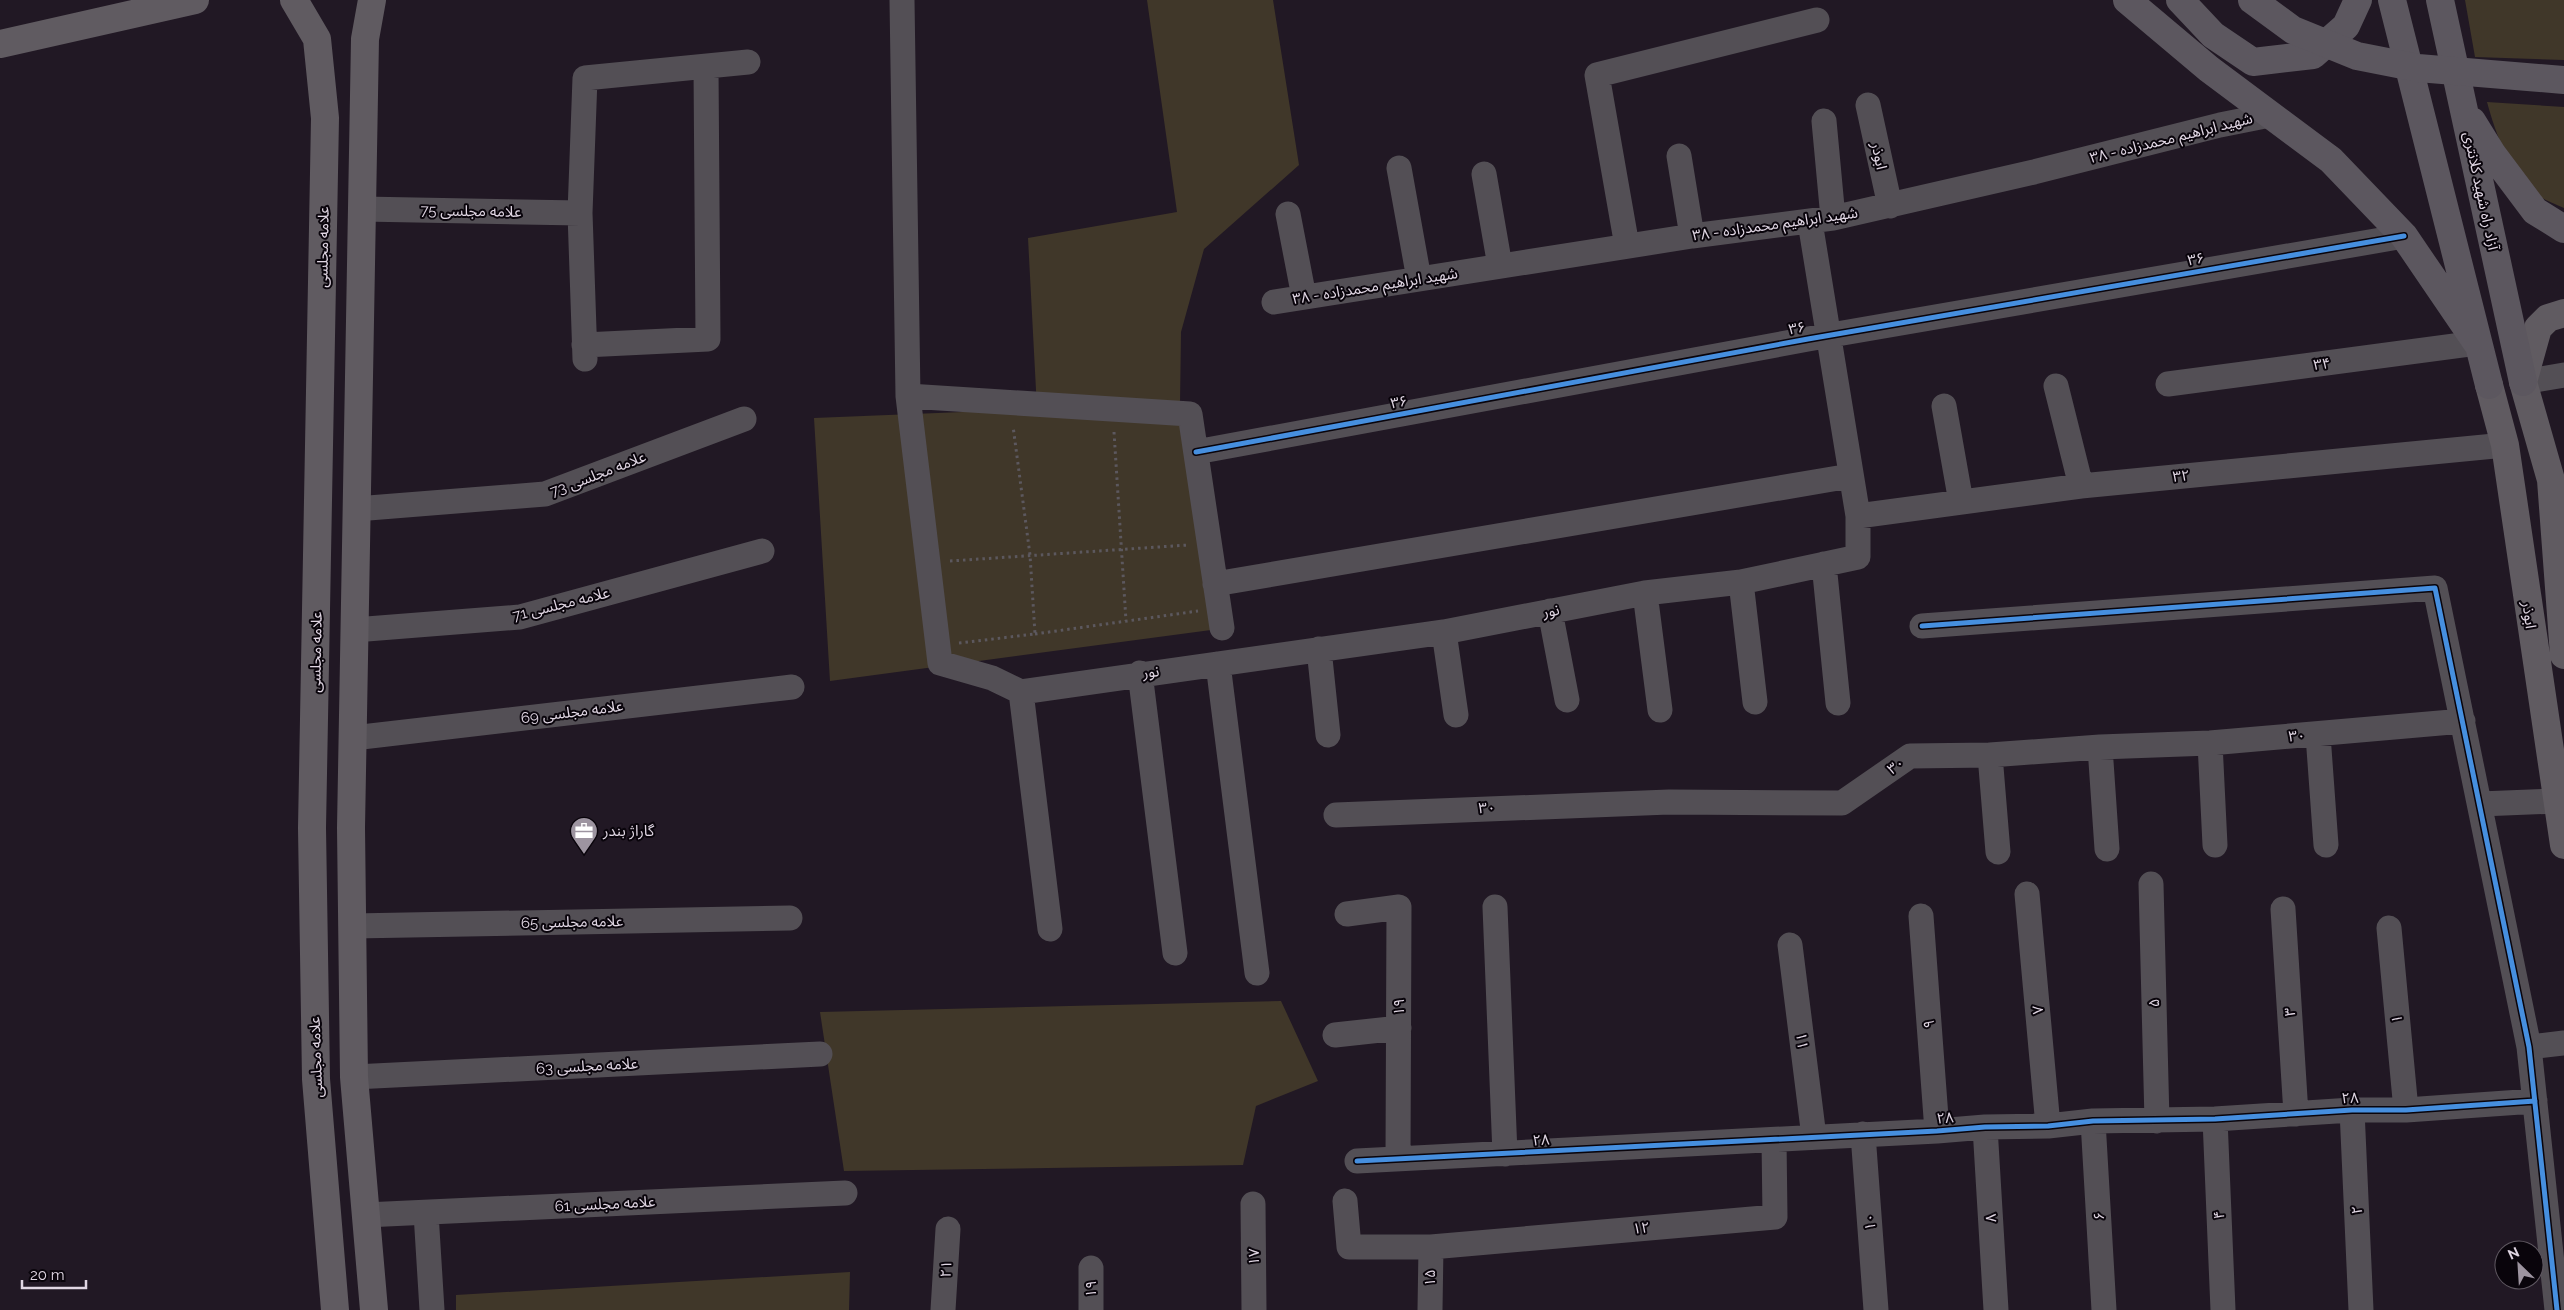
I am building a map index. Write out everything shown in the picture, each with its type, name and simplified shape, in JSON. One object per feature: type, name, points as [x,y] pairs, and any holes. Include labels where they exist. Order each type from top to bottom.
[{"type":"highway","points":[[2127,0],[2209,69],[2330,160],[2404,236],[2477,343]]},
{"type":"highway","points":[[2180,0],[2213,35],[2253,62],[2313,55],[2346,26],[2358,0]]},
{"type":"highway","points":[[2252,0],[2293,30],[2357,56],[2418,68],[2564,80]]},
{"type":"highway","points":[[2392,0],[2489,385]]},
{"type":"highway","name":"آزاد راه شهید کلانتری","points":[[2440,0],[2523,382]]},
{"type":"highway","points":[[2462,105],[2493,154],[2535,211],[2564,229]]},
{"type":"main road","points":[[0,44],[195,0]]},
{"type":"main road","name":"علامه مجلسی","points":[[294,0],[317,39],[325,118],[312,828],[316,1079],[335,1310]]},
{"type":"main road","points":[[372,0],[365,39],[351,828],[354,1077],[364,1215],[374,1310]]},
{"type":"main road","points":[[325,147],[341,132],[350,132],[363,148]]},
{"type":"main road","points":[[2523,382],[2538,328],[2548,318],[2564,313]]},
{"type":"main road","name":"ابوذر","points":[[2523,382],[2557,480],[2564,655]]},
{"type":"main road","name":"ابوذر","points":[[2489,385],[2505,445],[2564,845]]},
{"type":"main road","points":[[312,828],[351,828]]},
{"type":"street","points":[[902,0],[908,396],[936,645],[940,663],[992,678],[1021,692],[1050,929]]},
{"type":"street","points":[[1627,246],[1597,75],[1817,20]]},
{"type":"street","points":[[706,67],[708,339],[584,352],[580,213],[584,78],[748,62]]},
{"type":"street","name":"ابوذر","points":[[1868,106],[1890,206]]},
{"type":"street","name":"شهید ابراهیم محمدزاده - ۳۸","points":[[1274,302],[1692,236],[1821,220],[1890,206],[2270,115]]},
{"type":"street","name":"نور","points":[[1021,692],[1140,673],[1218,664],[1444,632],[1644,594],[1741,582],[1858,557],[1858,516],[1828,335],[1821,220],[1824,121]]},
{"type":"street","points":[[1679,156],[1692,236]]},
{"type":"street","points":[[1399,168],[1419,279]]},
{"type":"street","points":[[1484,174],[1500,266]]},
{"type":"street","name":"علامه مجلسی 75","points":[[362,209],[580,213]]},
{"type":"street","points":[[1288,214],[1304,297]]},
{"type":"street","name":"۳۶","points":[[1196,452],[1828,335],[2404,236]]},
{"type":"street","name":"۳۴","points":[[2168,384],[2477,343]]},
{"type":"street","points":[[2523,382],[2564,375]]},
{"type":"street","points":[[2056,386],[2081,486]]},
{"type":"street","points":[[908,396],[1190,414],[1219,607],[1850,476]]},
{"type":"street","points":[[1944,406],[1961,502]]},
{"type":"street","name":"علامه مجلسی 73","points":[[356,509],[545,494],[744,419]]},
{"type":"street","name":"۳۲","points":[[1858,516],[2081,486],[2505,445]]},
{"type":"street","name":"علامه مجلسی 71","points":[[354,630],[520,616],[762,551]]},
{"type":"street","points":[[1824,564],[1838,703]]},
{"type":"street","points":[[1741,582],[1755,702]]},
{"type":"street","points":[[1922,626],[2435,588],[2529,1047],[2557,1310]]},
{"type":"street","points":[[1644,594],[1660,710]]},
{"type":"street","points":[[1550,611],[1567,700]]},
{"type":"street","points":[[1444,632],[1456,715]]},
{"type":"street","points":[[1319,649],[1328,735]]},
{"type":"street","points":[[1218,664],[1257,974]]},
{"type":"street","points":[[1140,673],[1175,954]]},
{"type":"street","name":"علامه مجلسی 69","points":[[352,738],[792,687]]},
{"type":"street","name":"۳۰","points":[[1336,815],[1669,802],[1842,803],[1910,756],[1990,755],[2100,747],[2210,743],[2318,735],[2463,720]]},
{"type":"street","points":[[2318,735],[2326,845]]},
{"type":"street","points":[[2210,743],[2215,845]]},
{"type":"street","points":[[2100,747],[2107,849]]},
{"type":"street","points":[[1990,755],[1998,852]]},
{"type":"street","points":[[2480,804],[2556,801]]},
{"type":"street","name":"۵","points":[[2151,884],[2157,1121]]},
{"type":"street","name":"۷","points":[[2027,894],[2048,1126]]},
{"type":"street","name":"۱۹","points":[[1347,914],[1399,907],[1398,1159]]},
{"type":"street","points":[[1495,907],[1505,1154]]},
{"type":"street","name":"۳","points":[[2284,909],[2296,1114]]},
{"type":"street","name":"۹","points":[[1921,916],[1937,1131]]},
{"type":"street","name":"علامه مجلسی 65","points":[[353,926],[790,918]]},
{"type":"street","name":"۱","points":[[2389,928],[2406,1110]]},
{"type":"street","name":"۱۱","points":[[1790,945],[1814,1137]]},
{"type":"street","points":[[1335,1035],[1398,1028]]},
{"type":"street","points":[[2529,1047],[2564,1043]]},
{"type":"street","name":"علامه مجلسی 63","points":[[354,1077],[820,1054]]},
{"type":"street","name":"۲۸","points":[[1357,1161],[1774,1140],[1985,1127],[2215,1119],[2352,1110],[2406,1110],[2535,1101]]},
{"type":"street","name":"۲","points":[[2352,1110],[2361,1310]]},
{"type":"street","name":"۴","points":[[2215,1119],[2223,1310]]},
{"type":"street","name":"۶","points":[[2094,1122],[2104,1310]]},
{"type":"street","name":"۸","points":[[1985,1127],[1996,1310]]},
{"type":"street","name":"۱۰","points":[[1863,1134],[1876,1310]]},
{"type":"street","name":"۱۲","points":[[1431,1246],[1775,1216],[1774,1140]]},
{"type":"street","name":"علامه مجلسی 61","points":[[364,1215],[845,1193]]},
{"type":"street","points":[[1345,1201],[1349,1247],[1431,1246]]},
{"type":"street","name":"۱۷","points":[[1253,1204],[1254,1310]]},
{"type":"street","points":[[426,1213],[432,1310]]},
{"type":"street","name":"۲۱","points":[[943,1310],[948,1229]]},
{"type":"street","name":"۱۵","points":[[1430,1310],[1431,1246]]},
{"type":"street","name":"۱۹","points":[[1091,1268],[1091,1310]]},
{"type":"path","points":[[1010,403],[1030,555],[1035,634]]},
{"type":"path","points":[[1112,409],[1126,621]]},
{"type":"path","points":[[927,562],[1209,543]]},
{"type":"path","points":[[936,645],[1035,634],[1219,607]]},
{"type":"shaded area","points":[[1147,0],[1273,0],[1299,165],[1204,249],[1181,332],[1180,404],[1211,630],[830,681],[814,418],[1037,409],[1028,238],[1177,212]]},
{"type":"shaded area","points":[[2465,0],[2564,0],[2564,60],[2475,57]]},
{"type":"shaded area","points":[[2487,102],[2564,107],[2564,208],[2536,194],[2518,175],[2499,140]]},
{"type":"shaded area","points":[[1281,1001],[1318,1081],[1256,1106],[1243,1165],[844,1171],[820,1012]]},
{"type":"shaded area","points":[[850,1272],[849,1310],[456,1310],[456,1295]]},
{"type":"cycle path","points":[[1196,452],[1808,339],[2404,236]]},
{"type":"cycle path","points":[[1922,626],[2435,588],[2529,1047],[2557,1310]]},
{"type":"cycle path","points":[[1357,1161],[1985,1127],[2048,1126],[2093,1121],[2215,1119],[2352,1110],[2406,1110],[2535,1101]]},
{"type":"place","name":"گاراژ بندر","points":[[584,855]]}]
